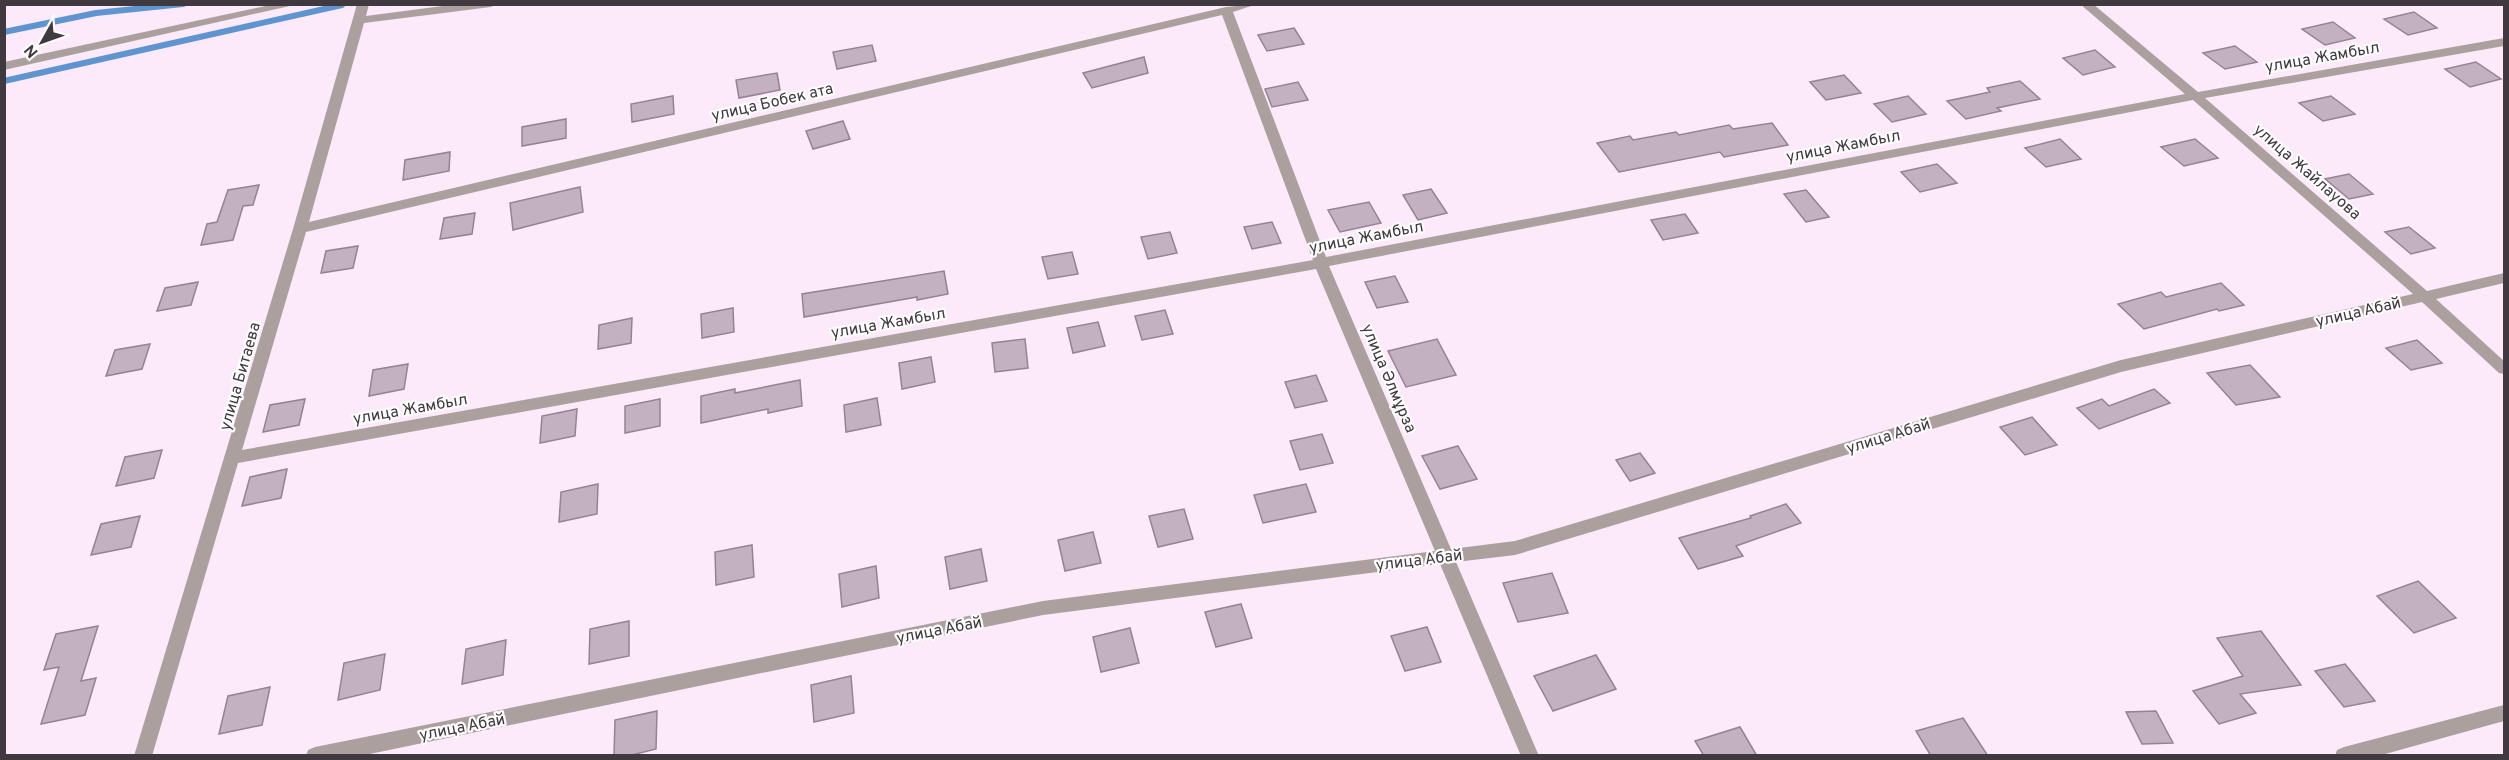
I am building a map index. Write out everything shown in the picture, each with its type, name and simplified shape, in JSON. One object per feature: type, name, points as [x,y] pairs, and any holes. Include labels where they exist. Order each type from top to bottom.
[{"type":"street","points":[[4,66],[294,4]]},
{"type":"street","name":"улица Битаева","points":[[143,756],[300,229],[363,4]]},
{"type":"street","points":[[359,20],[491,4]]},
{"type":"street","name":"улица Бобек ата","points":[[300,229],[1252,4]]},
{"type":"street","name":"улица Жайлауова","points":[[2085,4],[2196,96],[2505,369]]},
{"type":"street","name":"улица Әлмұрза","points":[[1226,10],[1321,263],[1530,756]]},
{"type":"street","name":"улица Жамбыл","points":[[233,458],[1321,263],[2196,96],[2505,42]]},
{"type":"street","name":"улица Абай","points":[[315,756],[1043,608],[1515,548],[2121,366],[2505,278]]},
{"type":"street","points":[[2344,756],[2505,713]]},
{"type":"building","points":[[2414,12],[2437,28],[2408,35],[2384,19]]},
{"type":"building","points":[[2333,22],[2355,38],[2325,45],[2302,29]]},
{"type":"building","points":[[1294,28],[1304,44],[1267,51],[1258,35]]},
{"type":"building","points":[[872,45],[876,61],[837,69],[833,52]]},
{"type":"building","points":[[2235,46],[2257,62],[2225,69],[2203,53]]},
{"type":"building","points":[[2095,50],[2115,67],[2083,75],[2063,58]]},
{"type":"building","points":[[1144,57],[1148,73],[1092,88],[1083,73]]},
{"type":"building","points":[[2476,62],[2501,79],[2470,87],[2445,69]]},
{"type":"building","points":[[777,73],[780,90],[739,98],[736,80]]},
{"type":"building","points":[[1844,75],[1861,93],[1826,100],[1810,82]]},
{"type":"building","points":[[2020,81],[2040,99],[1997,108],[2001,111],[1966,119],[1947,101],[1990,92],[1987,88]]},
{"type":"building","points":[[1298,82],[1308,100],[1272,107],[1265,89]]},
{"type":"building","points":[[673,96],[674,114],[632,122],[631,104]]},
{"type":"building","points":[[1908,96],[1926,114],[1892,122],[1874,104]]},
{"type":"building","points":[[2331,96],[2355,114],[2323,121],[2299,103]]},
{"type":"building","points":[[566,119],[566,138],[522,146],[522,127]]},
{"type":"building","points":[[843,121],[850,139],[813,149],[806,131]]},
{"type":"building","points":[[1772,123],[1788,145],[1724,157],[1720,152],[1619,172],[1597,143],[1630,136],[1633,140],[1676,132],[1679,135],[1729,125],[1733,129]]},
{"type":"building","points":[[2060,139],[2081,159],[2046,167],[2025,148]]},
{"type":"building","points":[[2195,139],[2218,158],[2184,166],[2161,147]]},
{"type":"building","points":[[450,152],[449,171],[403,180],[405,160]]},
{"type":"building","points":[[1937,164],[1957,183],[1920,192],[1901,172]]},
{"type":"building","points":[[2349,174],[2373,194],[2349,199],[2325,179]]},
{"type":"building","points":[[259,185],[253,205],[243,206],[233,240],[201,245],[207,224],[217,222],[228,190]]},
{"type":"building","points":[[580,187],[583,212],[513,230],[510,203]]},
{"type":"building","points":[[1431,189],[1447,213],[1418,220],[1403,195]]},
{"type":"building","points":[[1806,190],[1829,217],[1806,222],[1784,194]]},
{"type":"building","points":[[1369,202],[1381,223],[1340,232],[1328,210]]},
{"type":"building","points":[[475,213],[472,234],[440,239],[444,218]]},
{"type":"building","points":[[1685,214],[1698,233],[1663,240],[1651,220]]},
{"type":"building","points":[[1272,222],[1281,243],[1252,249],[1244,227]]},
{"type":"building","points":[[2409,227],[2435,248],[2411,254],[2385,232]]},
{"type":"building","points":[[1170,232],[1177,253],[1148,259],[1141,237]]},
{"type":"building","points":[[358,246],[353,268],[321,273],[326,251]]},
{"type":"building","points":[[1072,252],[1078,274],[1048,279],[1042,257]]},
{"type":"building","points":[[944,271],[948,294],[917,300],[917,297],[804,317],[802,294]]},
{"type":"building","points":[[1395,276],[1408,302],[1377,308],[1365,282]]},
{"type":"building","points":[[198,282],[191,305],[157,311],[165,288]]},
{"type":"building","points":[[2221,283],[2244,305],[2219,311],[2217,309],[2144,329],[2118,304],[2161,292],[2166,297]]},
{"type":"building","points":[[733,308],[734,332],[702,338],[701,314]]},
{"type":"building","points":[[1165,310],[1173,334],[1142,340],[1135,316]]},
{"type":"building","points":[[632,318],[631,343],[598,349],[599,325]]},
{"type":"building","points":[[1098,322],[1105,346],[1073,353],[1067,328]]},
{"type":"building","points":[[1025,339],[1028,368],[995,372],[992,343]]},
{"type":"building","points":[[1437,339],[1456,375],[1406,387],[1388,351]]},
{"type":"building","points":[[2417,340],[2442,363],[2411,370],[2386,348]]},
{"type":"building","points":[[150,344],[142,369],[106,376],[115,350]]},
{"type":"building","points":[[931,357],[935,382],[902,389],[899,363]]},
{"type":"building","points":[[408,364],[404,389],[369,396],[373,370]]},
{"type":"building","points":[[2250,365],[2280,397],[2236,405],[2207,373]]},
{"type":"building","points":[[1316,375],[1327,401],[1295,408],[1285,382]]},
{"type":"building","points":[[800,380],[802,406],[768,413],[768,409],[701,423],[701,396],[735,389],[735,393]]},
{"type":"building","points":[[2154,389],[2170,403],[2099,429],[2077,408],[2102,399],[2109,406]]},
{"type":"building","points":[[877,398],[881,425],[846,432],[844,405]]},
{"type":"building","points":[[305,399],[299,425],[263,432],[270,405]]},
{"type":"building","points":[[660,399],[660,426],[625,433],[625,406]]},
{"type":"building","points":[[577,409],[575,436],[540,443],[542,416]]},
{"type":"building","points":[[2032,417],[2057,445],[2025,455],[2000,427]]},
{"type":"building","points":[[1322,434],[1333,463],[1300,470],[1290,441]]},
{"type":"building","points":[[1458,446],[1477,479],[1440,489],[1422,456]]},
{"type":"building","points":[[162,450],[154,478],[116,486],[125,457]]},
{"type":"building","points":[[1640,453],[1655,473],[1630,481],[1616,460]]},
{"type":"building","points":[[287,469],[281,498],[242,506],[250,477]]},
{"type":"building","points":[[598,484],[597,514],[559,522],[561,492]]},
{"type":"building","points":[[1306,484],[1316,512],[1263,523],[1254,495]]},
{"type":"building","points":[[1786,504],[1801,523],[1736,546],[1743,556],[1698,569],[1679,538],[1751,518],[1750,516]]},
{"type":"building","points":[[1184,509],[1193,539],[1158,547],[1149,516]]},
{"type":"building","points":[[140,516],[131,547],[91,555],[101,524]]},
{"type":"building","points":[[1093,532],[1101,563],[1065,571],[1058,540]]},
{"type":"building","points":[[752,545],[754,577],[716,585],[715,552]]},
{"type":"building","points":[[981,549],[987,581],[950,589],[945,557]]},
{"type":"building","points":[[876,566],[879,598],[842,607],[839,574]]},
{"type":"building","points":[[1552,573],[1568,613],[1518,622],[1503,583]]},
{"type":"building","points":[[2418,581],[2456,618],[2414,633],[2377,596]]},
{"type":"building","points":[[1241,604],[1252,638],[1216,647],[1205,612]]},
{"type":"building","points":[[629,621],[629,656],[589,664],[590,629]]},
{"type":"building","points":[[98,626],[81,681],[96,678],[85,715],[41,724],[59,667],[44,670],[56,634]]},
{"type":"building","points":[[1427,627],[1441,662],[1405,671],[1391,636]]},
{"type":"building","points":[[1130,628],[1139,663],[1101,672],[1093,637]]},
{"type":"building","points":[[2261,631],[2301,685],[2240,694],[2256,713],[2219,724],[2193,691],[2243,676],[2217,638]]},
{"type":"building","points":[[506,640],[503,675],[462,684],[466,649]]},
{"type":"building","points":[[385,654],[380,690],[338,700],[344,663]]},
{"type":"building","points":[[1596,655],[1616,689],[1553,711],[1534,676]]},
{"type":"building","points":[[2345,664],[2375,701],[2344,707],[2315,671]]},
{"type":"building","points":[[851,676],[854,713],[814,722],[811,685]]},
{"type":"building","points":[[270,687],[262,725],[219,734],[228,696]]},
{"type":"building","points":[[657,711],[656,749],[628,756],[614,756],[615,720]]},
{"type":"building","points":[[2156,711],[2173,743],[2142,744],[2126,712]]},
{"type":"building","points":[[1963,718],[1988,756],[1931,756],[1916,731]]},
{"type":"building","points":[[1740,727],[1757,756],[1704,756],[1695,741]]},
{"type":"waterway","points":[[4,32],[96,13],[183,4]]},
{"type":"waterway","points":[[4,81],[342,5]]}]
